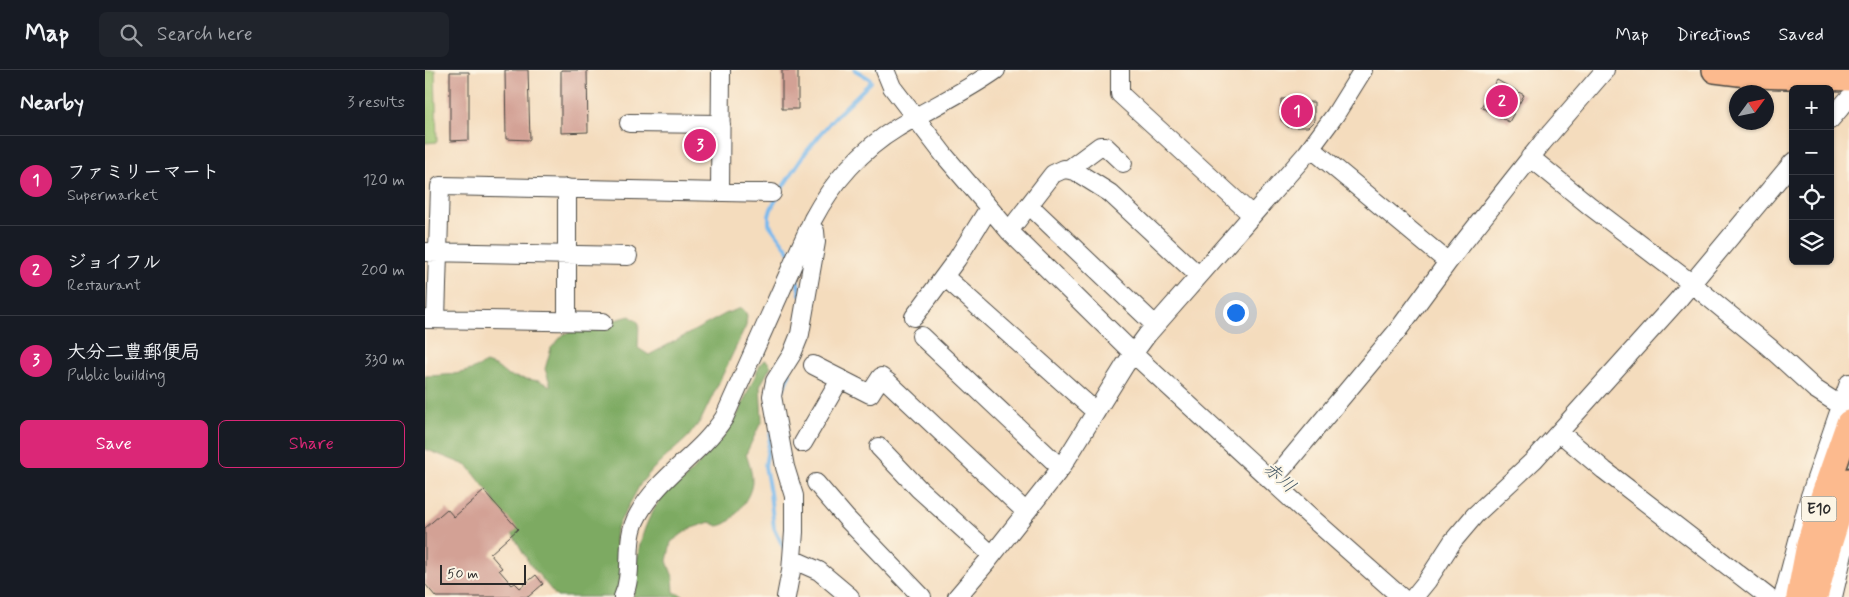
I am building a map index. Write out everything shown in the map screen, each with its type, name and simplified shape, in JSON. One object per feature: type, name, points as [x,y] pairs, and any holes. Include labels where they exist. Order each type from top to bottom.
[{"type":"highway","points":[[1715,70],[1755,76],[1849,78]]},
{"type":"highway","name":"E10","points":[[1799,597],[1809,545],[1845,414]]},
{"type":"highway","name":"E10","points":[[1815,597],[1849,481]]},
{"type":"street","points":[[720,191],[721,70]]},
{"type":"street","points":[[885,70],[892,87],[915,117],[1009,231],[1133,353],[1401,597]]},
{"type":"street","points":[[623,597],[627,588],[630,532],[634,521],[659,485],[708,440],[724,418],[809,228],[824,199],[841,177],[879,140],[996,70]]},
{"type":"street","points":[[1119,70],[1120,94],[1252,215]]},
{"type":"street","points":[[957,597],[992,556],[1061,468],[1133,353],[1198,275],[1311,148],[1335,115],[1363,70]]},
{"type":"street","points":[[1272,481],[1398,330],[1530,158],[1605,70]]},
{"type":"street","points":[[1834,115],[1849,98]]},
{"type":"street","points":[[629,123],[721,124]]},
{"type":"street","points":[[1069,169],[1101,146],[1105,146],[1123,163]]},
{"type":"street","points":[[1311,148],[1449,262]]},
{"type":"street","points":[[1530,158],[1691,283],[1769,347],[1845,414]]},
{"type":"street","points":[[1414,597],[1427,581],[1453,541],[1475,515],[1534,460],[1691,283],[1789,167]]},
{"type":"street","points":[[1009,231],[1053,174],[1069,169],[1110,193],[1198,275]]},
{"type":"street","points":[[603,322],[431,319],[431,252],[440,186],[772,193]]},
{"type":"street","points":[[567,188],[567,320]]},
{"type":"street","points":[[1029,205],[1155,325]]},
{"type":"street","points":[[914,317],[945,277],[989,208]]},
{"type":"street","points":[[786,597],[795,532],[794,496],[785,467],[772,396],[775,380],[792,354],[800,334],[815,242],[815,231],[809,228]]},
{"type":"street","points":[[431,252],[628,256]]},
{"type":"street","points":[[945,277],[1096,412]]},
{"type":"street","points":[[921,336],[1061,468]]},
{"type":"street","points":[[813,365],[870,394],[881,377],[1026,512]]},
{"type":"street","points":[[803,443],[840,379]]},
{"type":"street","points":[[1783,597],[1809,499],[1845,414],[1849,383]]},
{"type":"street","points":[[1559,432],[1604,470],[1767,597]]},
{"type":"street","points":[[879,447],[919,489],[992,556]]},
{"type":"street","points":[[816,483],[865,538],[922,597]]},
{"type":"street","points":[[1833,597],[1849,528]]},
{"type":"street","points":[[792,559],[819,571],[850,597]]},
{"type":"green space","points":[[425,70],[435,70],[437,142],[425,143]]},
{"type":"green space","points":[[741,308],[747,315],[746,326],[701,420],[688,437],[653,469],[641,483],[616,529],[615,541],[621,571],[618,597],[557,597],[529,563],[490,494],[468,466],[425,449],[425,376],[464,372],[486,363],[497,367],[508,376],[539,381],[551,386],[545,369],[551,348],[564,334],[586,328],[597,330],[615,320],[630,316],[639,323],[638,348],[649,355],[727,313]]},
{"type":"green space","points":[[764,360],[771,366],[760,386],[762,420],[746,454],[751,470],[752,483],[745,502],[728,522],[718,526],[710,522],[689,529],[671,542],[667,561],[673,577],[674,592],[686,597],[633,597],[639,550],[651,514],[665,494],[684,480],[725,435],[736,418]]},
{"type":"building","points":[[505,70],[528,70],[530,140],[506,139]]},
{"type":"building","points":[[561,70],[587,70],[588,132],[561,133]]},
{"type":"building","points":[[782,70],[798,70],[798,109],[782,109]]},
{"type":"building","points":[[450,72],[469,72],[469,140],[450,141]]},
{"type":"building","points":[[1497,80],[1524,95],[1509,122],[1481,107]]},
{"type":"building","points":[[1281,99],[1296,99],[1296,103],[1314,102],[1314,121],[1308,127],[1288,127],[1281,120]]},
{"type":"building","points":[[484,491],[518,529],[490,554],[502,568],[499,570],[512,585],[515,583],[520,588],[536,575],[543,584],[528,597],[436,597],[425,584],[425,528],[447,509],[454,517]]},
{"type":"waterway","points":[[792,255],[769,224],[771,209],[806,152],[834,118],[871,82],[870,79],[855,70]]},
{"type":"waterway","points":[[796,274],[800,294]]},
{"type":"waterway","points":[[780,396],[790,373]]},
{"type":"waterway","points":[[771,432],[765,466],[774,528],[786,553]]},
{"type":"place","name":"ジョイフル","points":[[1502,101]]},
{"type":"place","name":"ファミリーマート","points":[[1297,111]]},
{"type":"place","name":"大分二豊郵便局","points":[[700,145]]},
{"type":"water label","name":"赤川","points":[[1280,477]]}]
